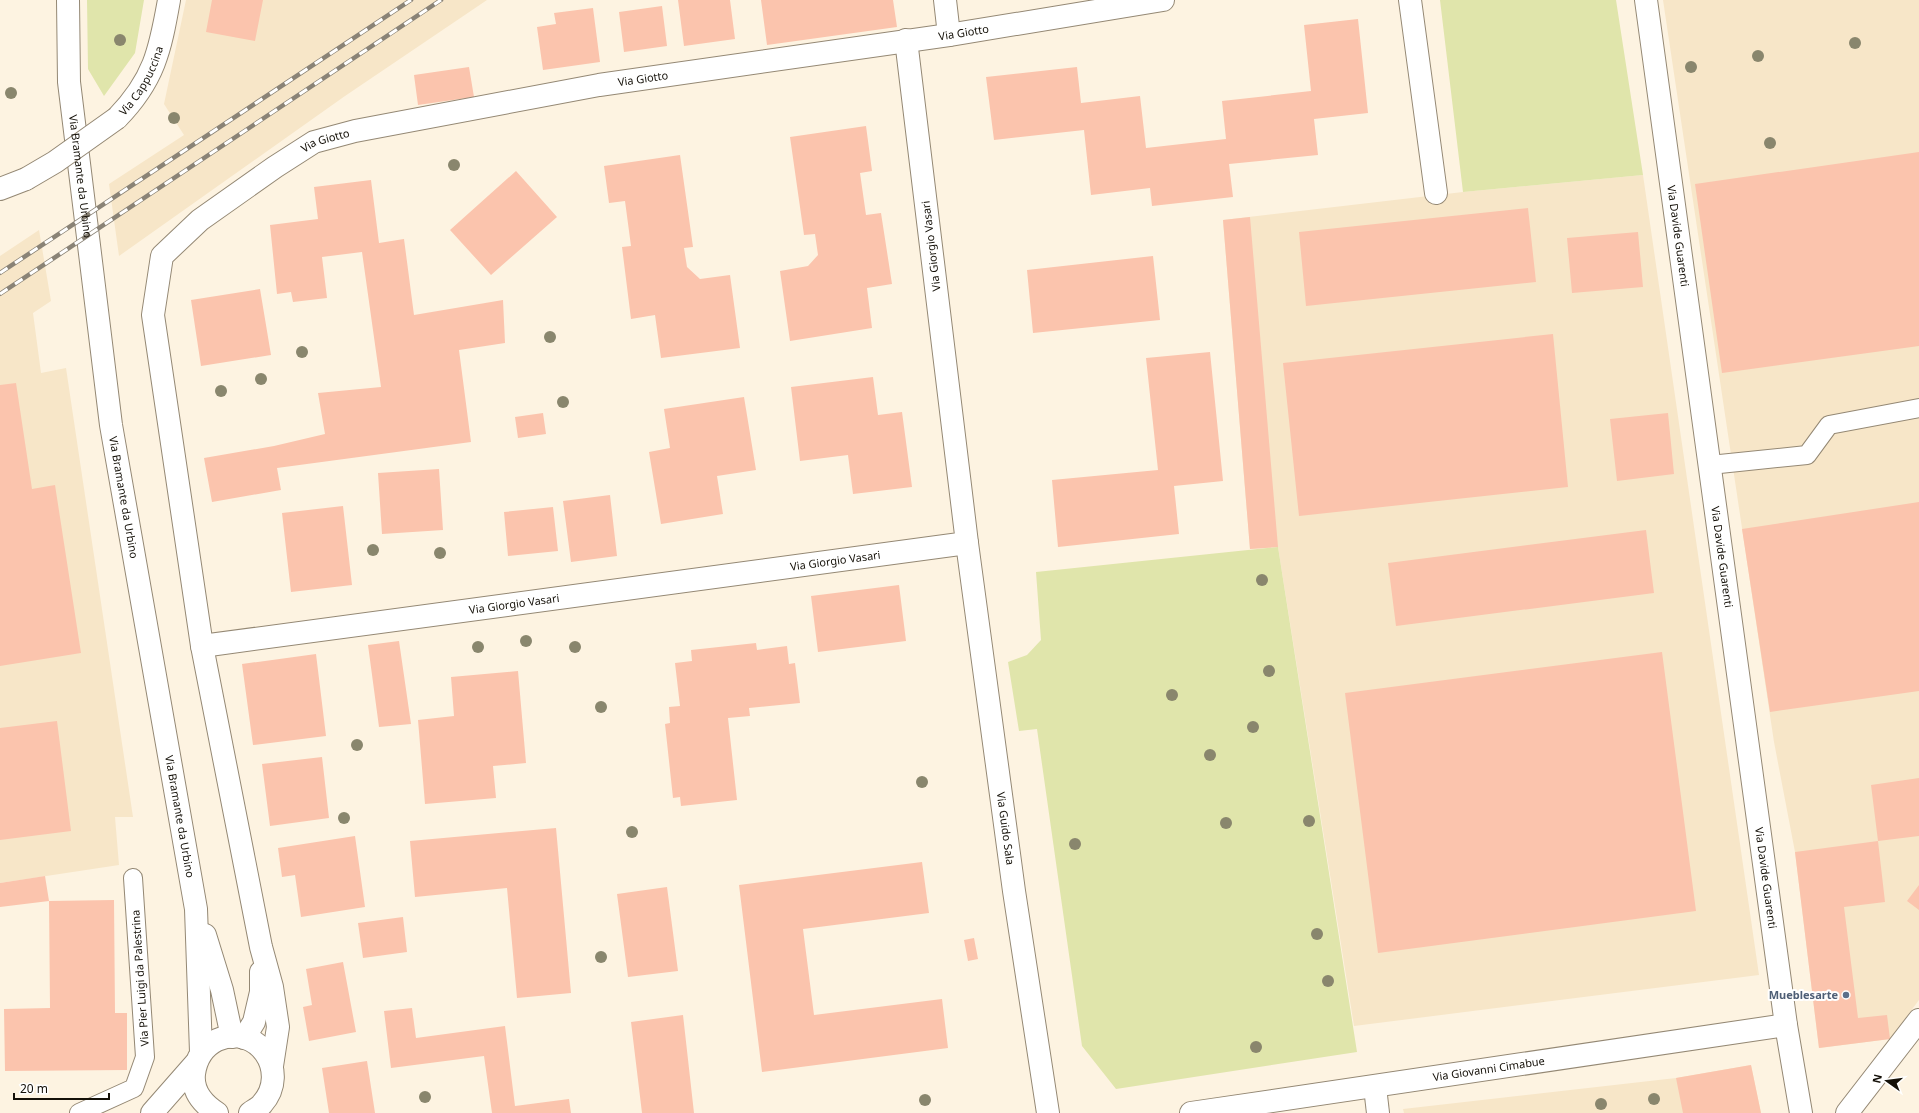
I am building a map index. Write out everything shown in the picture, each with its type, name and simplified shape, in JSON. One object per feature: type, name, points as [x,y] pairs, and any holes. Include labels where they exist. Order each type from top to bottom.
[{"type":"street","name":"Via Bramante da Urbino","points":[[68,0],[69,82],[111,425],[196,909],[238,1037]]},
{"type":"street","name":"Via Cappuccina","points":[[0,189],[26,179],[55,162],[117,118],[135,100],[147,81],[156,58],[169,0]]},
{"type":"street","points":[[945,0],[949,35]]},
{"type":"street","name":"Via Giotto","points":[[202,646],[153,314],[162,256],[200,220],[314,142],[355,131],[599,85],[949,35],[1121,4],[1164,0]]},
{"type":"street","points":[[1410,0],[1436,193]]},
{"type":"street","name":"Via Davide Guarenti","points":[[1646,0],[1786,1025],[1801,1113]]},
{"type":"street","name":"Via Giorgio Vasari","points":[[202,646],[966,543],[906,40]]},
{"type":"street","name":"Via Guido Sala","points":[[966,543],[1013,883],[1048,1113]]},
{"type":"street","points":[[202,646],[261,947],[272,987],[278,1027],[272,1066],[273,1103],[262,1105],[250,1113]]},
{"type":"street","name":"Via Bramante da Urbino","points":[[196,909],[198,1058],[193,1081],[197,1095],[206,1106],[215,1113]]},
{"type":"street","points":[[238,1037],[254,1022],[261,992],[261,947]]},
{"type":"street","points":[[1847,1113],[1919,1020]]},
{"type":"street","name":"Via Giovanni Cimabue","points":[[1191,1113],[1375,1087],[1786,1025]]},
{"type":"street","points":[[152,1113],[211,1043],[224,1037],[238,1037],[251,1040],[262,1048],[272,1066]]},
{"type":"street","points":[[1375,1087],[1378,1113]]},
{"type":"lane","points":[[1710,465],[1807,455],[1829,425],[1919,408]]},
{"type":"lane","name":"Via Pier Luigi da Palestrina","points":[[79,1113],[134,1088],[145,1057],[133,878]]},
{"type":"shaded area","points":[[186,0],[487,0],[345,96],[119,256],[109,184],[184,135],[164,104]]},
{"type":"shaded area","points":[[1663,0],[1919,0],[1919,1000],[1890,1039],[1819,1048],[1795,852],[1774,742]]},
{"type":"shaded area","points":[[1643,175],[1759,975],[1354,1026],[1278,547],[1250,549],[1223,220],[1463,192]]},
{"type":"shaded area","points":[[39,230],[51,301],[33,313],[41,373],[66,368],[133,817],[115,817],[119,865],[0,883],[0,256]]},
{"type":"shaded area","points":[[1751,1065],[1761,1113],[1404,1113],[1403,1109],[1676,1078]]},
{"type":"green space","points":[[87,0],[144,0],[135,53],[104,96],[88,69]]},
{"type":"green space","points":[[1440,0],[1616,0],[1643,175],[1463,192]]},
{"type":"green space","points":[[1278,547],[1357,1052],[1116,1089],[1082,1046],[1037,729],[1019,731],[1008,662],[1027,655],[1041,640],[1036,572]]},
{"type":"building","points":[[212,0],[263,0],[255,41],[206,32]]},
{"type":"building","points":[[678,0],[730,0],[735,39],[684,46]]},
{"type":"building","points":[[761,0],[893,0],[897,27],[767,45]]},
{"type":"building","points":[[662,6],[667,46],[624,52],[619,12]]},
{"type":"building","points":[[593,8],[600,62],[543,70],[537,27],[556,24],[554,13]]},
{"type":"building","points":[[1358,19],[1368,113],[1314,119],[1318,155],[1229,164],[1233,197],[1152,206],[1150,188],[1091,195],[1084,130],[994,140],[986,77],[1077,67],[1081,103],[1140,96],[1146,148],[1226,139],[1222,101],[1311,91],[1304,25]]},
{"type":"building","points":[[469,67],[474,97],[418,105],[414,75]]},
{"type":"building","points":[[866,126],[872,171],[860,173],[866,215],[881,213],[892,284],[867,288],[872,328],[790,341],[780,271],[808,266],[818,255],[815,234],[804,235],[790,137]]},
{"type":"building","points":[[1919,152],[1919,346],[1722,373],[1695,184]]},
{"type":"building","points":[[680,155],[693,247],[684,248],[687,267],[700,279],[730,275],[740,348],[661,358],[655,315],[631,319],[622,247],[631,246],[625,201],[609,203],[604,166]]},
{"type":"building","points":[[516,171],[557,217],[491,275],[450,230]]},
{"type":"building","points":[[371,180],[379,243],[404,239],[414,315],[503,300],[505,343],[459,350],[471,442],[277,468],[281,490],[212,502],[204,458],[274,446],[325,434],[318,393],[381,387],[362,252],[322,257],[327,298],[293,302],[291,292],[277,294],[270,225],[318,219],[314,187]]},
{"type":"building","points":[[1528,208],[1536,282],[1306,306],[1299,232]]},
{"type":"building","points":[[1250,217],[1278,547],[1250,549],[1223,220]]},
{"type":"building","points":[[1638,232],[1643,287],[1572,293],[1567,238]]},
{"type":"building","points":[[1153,256],[1160,320],[1033,333],[1027,270]]},
{"type":"building","points":[[260,289],[271,355],[201,366],[191,300]]},
{"type":"building","points":[[1553,334],[1568,487],[1299,516],[1283,363]]},
{"type":"building","points":[[1210,352],[1223,481],[1174,486],[1179,534],[1058,547],[1052,480],[1158,470],[1146,358]]},
{"type":"building","points":[[873,377],[878,415],[902,412],[912,487],[853,494],[848,455],[800,461],[791,387]]},
{"type":"building","points":[[16,383],[32,489],[55,485],[81,653],[0,666],[0,385]]},
{"type":"building","points":[[744,397],[756,470],[717,476],[723,514],[661,524],[649,452],[670,448],[664,409]]},
{"type":"building","points":[[543,413],[546,434],[518,438],[515,417]]},
{"type":"building","points":[[1668,413],[1674,474],[1617,481],[1610,419]]},
{"type":"building","points":[[439,469],[443,530],[382,534],[378,473]]},
{"type":"building","points":[[610,495],[617,556],[571,562],[563,501]]},
{"type":"building","points":[[1919,502],[1919,691],[1770,712],[1742,529]]},
{"type":"building","points":[[343,506],[352,585],[291,592],[282,513]]},
{"type":"building","points":[[553,507],[558,551],[508,556],[504,512]]},
{"type":"building","points":[[1646,530],[1654,593],[1396,626],[1388,563]]},
{"type":"building","points":[[899,585],[906,641],[818,652],[811,596]]},
{"type":"building","points":[[399,641],[411,724],[379,727],[368,645]]},
{"type":"building","points":[[756,643],[757,650],[787,646],[789,664],[795,663],[800,703],[749,708],[750,716],[728,718],[737,800],[681,806],[680,797],[673,798],[665,724],[670,723],[669,707],[680,706],[675,663],[692,661],[691,650]]},
{"type":"building","points":[[1662,652],[1696,911],[1378,953],[1345,693]]},
{"type":"building","points":[[316,654],[326,736],[253,745],[242,664]]},
{"type":"building","points":[[518,671],[526,763],[493,766],[496,798],[425,804],[418,720],[454,716],[451,677]]},
{"type":"building","points":[[57,721],[71,831],[0,840],[0,728]]},
{"type":"building","points":[[322,757],[329,818],[270,826],[262,764]]},
{"type":"building","points":[[1919,778],[1919,836],[1878,841],[1871,785]]},
{"type":"building","points":[[556,828],[571,993],[517,998],[507,888],[415,897],[410,841]]},
{"type":"building","points":[[355,836],[365,907],[301,917],[295,875],[282,877],[278,848]]},
{"type":"building","points":[[1878,841],[1885,902],[1844,907],[1858,1018],[1887,1015],[1890,1039],[1819,1048],[1795,852]]},
{"type":"building","points":[[922,862],[929,913],[803,929],[814,1015],[942,999],[948,1048],[762,1072],[739,885]]},
{"type":"building","points":[[45,876],[49,901],[0,907],[0,883]]},
{"type":"building","points":[[1919,885],[1919,910],[1907,901]]},
{"type":"building","points":[[667,887],[678,971],[628,977],[617,894]]},
{"type":"building","points":[[114,900],[115,1013],[127,1013],[127,1070],[5,1071],[4,1009],[50,1008],[49,901]]},
{"type":"building","points":[[403,917],[407,952],[363,958],[358,923]]},
{"type":"building","points":[[974,938],[978,959],[968,961],[964,940]]},
{"type":"building","points":[[343,962],[356,1032],[309,1041],[303,1007],[312,1005],[306,969]]},
{"type":"building","points":[[412,1008],[416,1038],[505,1026],[515,1106],[569,1099],[571,1113],[492,1113],[484,1056],[391,1068],[384,1011]]},
{"type":"building","points":[[683,1015],[694,1113],[642,1113],[631,1022]]},
{"type":"building","points":[[367,1061],[375,1113],[329,1113],[322,1068]]},
{"type":"building","points":[[1751,1065],[1761,1113],[1683,1113],[1676,1078]]},
{"type":"railway","points":[[0,273],[411,0]]},
{"type":"railway","points":[[0,294],[441,0]]},
{"type":"place","name":"Mueblesarte","points":[[1846,995]]}]
